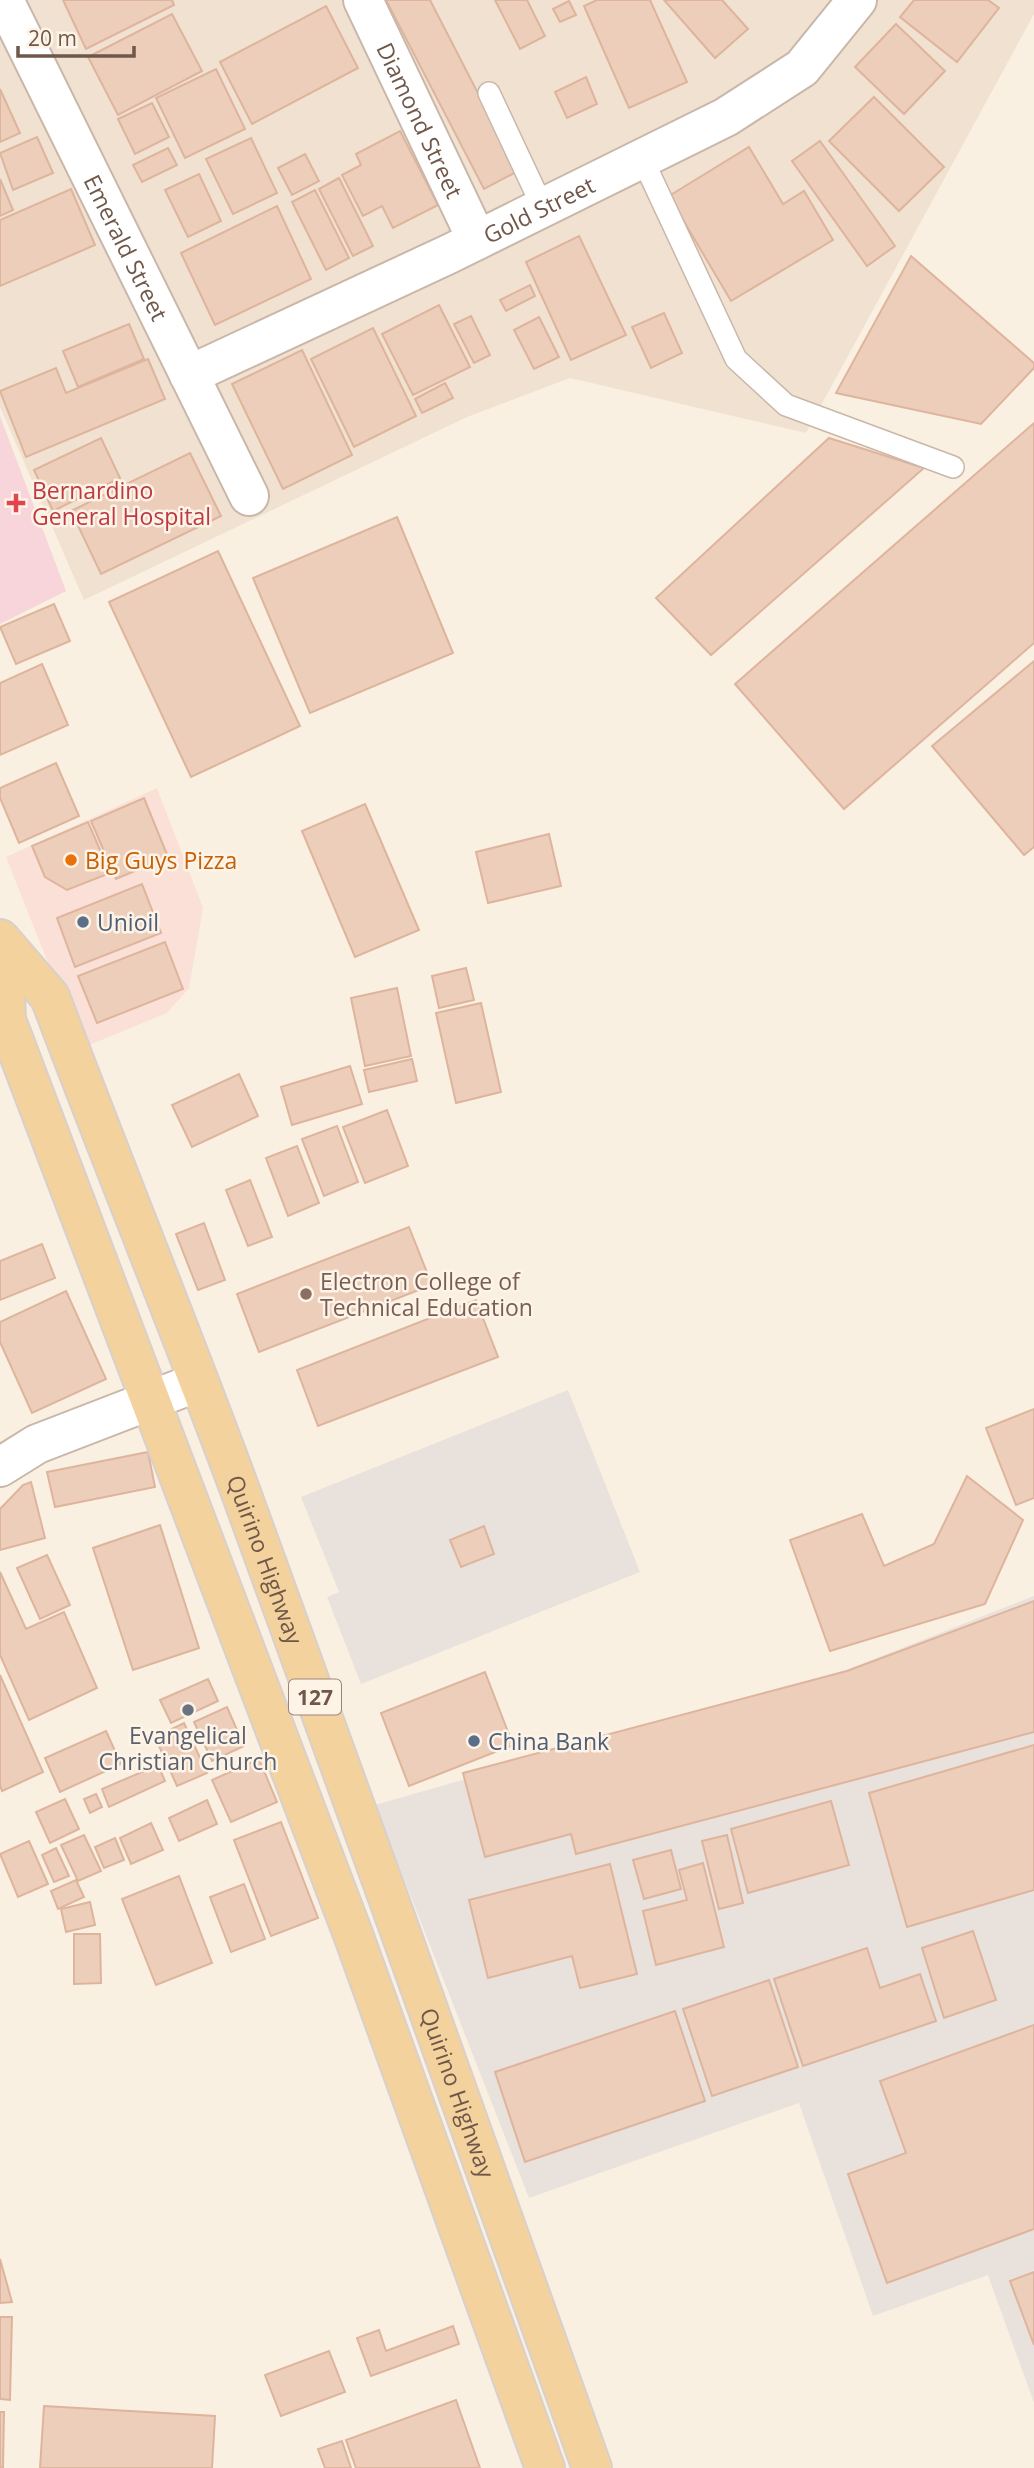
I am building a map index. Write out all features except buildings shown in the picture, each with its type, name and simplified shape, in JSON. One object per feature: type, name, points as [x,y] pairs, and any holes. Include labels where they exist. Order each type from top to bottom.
[{"type":"main road","name":"Quirino Highway","points":[[1,942],[3,1023],[335,1887],[545,2468]]},
{"type":"main road","name":"Quirino Highway","points":[[1,942],[50,997],[239,1486],[592,2468]]},
{"type":"main road","points":[[189,1506],[239,1486]]},
{"type":"main road","points":[[274,1730],[321,1712]]},
{"type":"main road","points":[[335,1887],[379,1870]]},
{"type":"street","name":"Emerald Street","points":[[4,0],[249,496]]},
{"type":"street","name":"Diamond Street","points":[[363,0],[477,240]]},
{"type":"street","name":"Gold Street","points":[[189,375],[477,240],[726,117],[802,68],[857,0]]},
{"type":"street","points":[[0,1467],[37,1444],[198,1382]]},
{"type":"lane","points":[[489,93],[543,208]]},
{"type":"lane","points":[[642,158],[736,359],[786,405],[953,467]]},
{"type":"shaded area","points":[[0,0],[1034,0],[1034,14],[806,433],[570,378],[467,417],[84,600],[0,407]]},
{"type":"shaded area","name":"Bernardino General Hospital","points":[[0,416],[66,591],[0,624]]},
{"type":"shaded area","points":[[157,788],[203,908],[189,988],[167,1013],[82,1048],[6,857]]},
{"type":"shaded area","points":[[568,1390],[640,1572],[361,1684],[327,1597],[339,1592],[301,1497]]},
{"type":"shaded area","points":[[1034,1596],[1034,2403],[988,2275],[873,2316],[799,2103],[529,2198],[375,1805],[846,1670]]},
{"type":"place","name":"Bernardino General Hospital","points":[[16,503]]},
{"type":"place","name":"Big Guys Pizza","points":[[71,860]]},
{"type":"place","name":"Unioil","points":[[83,922]]},
{"type":"place","name":"Electron College of Technical Education","points":[[306,1294]]},
{"type":"place","name":"Evangelical Christian Church","points":[[188,1710]]},
{"type":"place","name":"China Bank","points":[[474,1741]]}]
